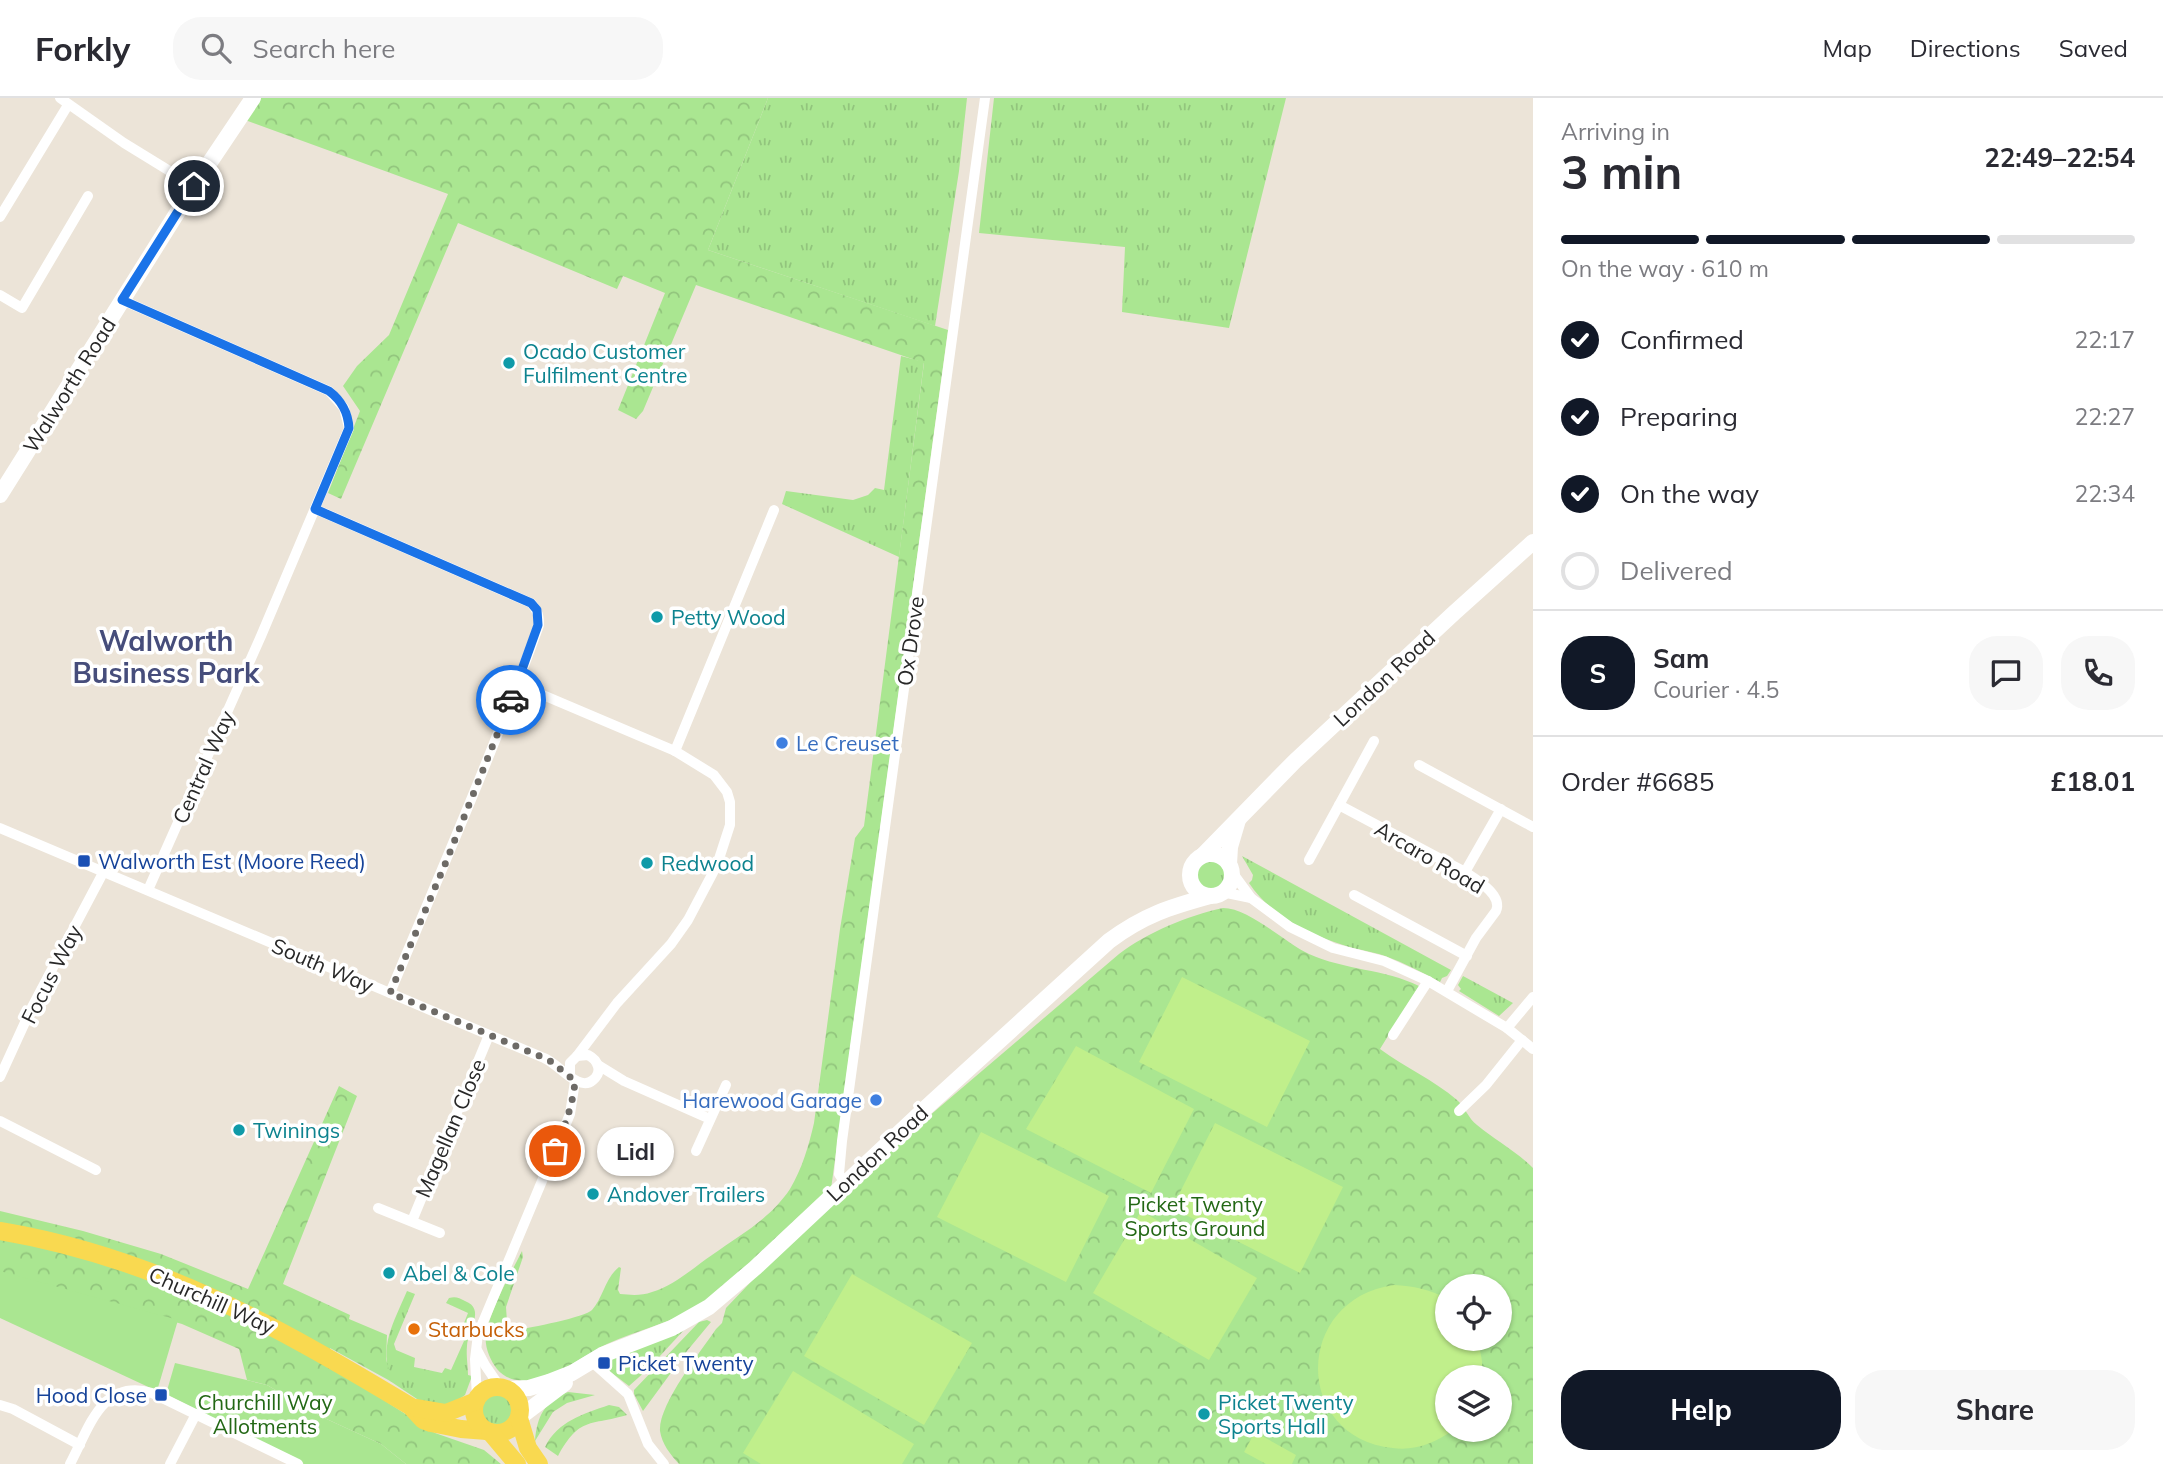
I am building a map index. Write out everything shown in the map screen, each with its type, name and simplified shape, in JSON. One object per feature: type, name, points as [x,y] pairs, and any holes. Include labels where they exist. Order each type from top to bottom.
[{"type":"main road","name":"Walworth Road","points":[[0,495],[194,186],[253,98]]},
{"type":"main road","name":"London Road","points":[[1165,909],[1190,877],[1193,864],[1272,783],[1533,542]]},
{"type":"main road","points":[[1190,877],[1197,890],[1216,894],[1230,884],[1230,846],[1239,818]]},
{"type":"main road","points":[[1203,855],[1221,856],[1231,868]]},
{"type":"main road","name":"London Road","points":[[504,1388],[542,1385],[572,1373],[591,1361],[672,1328],[709,1307],[755,1268],[1109,941],[1127,928],[1165,909],[1216,894]]},
{"type":"main road","name":"Churchill Way","points":[[0,1231],[103,1255],[203,1293],[284,1332],[410,1406],[424,1420],[461,1430],[489,1432]]},
{"type":"main road","name":"London Road","points":[[520,1418],[566,1382],[572,1373]]},
{"type":"main road","points":[[517,1464],[475,1418],[477,1400],[487,1389],[504,1388],[515,1395],[519,1402],[525,1442],[539,1464]]},
{"type":"main road","name":"Churchill Way","points":[[410,1406],[446,1413],[477,1400]]},
{"type":"main road","points":[[489,1432],[508,1431],[520,1418]]},
{"type":"street","name":"Ox Drove","points":[[845,1183],[839,1174],[844,1127],[985,98]]},
{"type":"street","points":[[0,217],[64,102],[124,144],[194,186]]},
{"type":"street","points":[[0,295],[22,308],[88,196]]},
{"type":"street","name":"Central Way","points":[[122,300],[329,391],[337,397],[348,417],[349,428],[148,890]]},
{"type":"street","name":"South Way","points":[[0,828],[390,993],[517,684],[538,625],[537,610],[531,603],[315,509]]},
{"type":"street","points":[[675,751],[774,510]]},
{"type":"street","points":[[517,684],[675,751],[713,775],[727,792],[732,814],[717,865],[675,939],[626,993],[569,1066],[573,1078],[570,1114]]},
{"type":"street","points":[[1309,860],[1374,741]]},
{"type":"street","points":[[1419,765],[1533,827]]},
{"type":"street","name":"Arcaro Road","points":[[1339,805],[1465,872],[1490,892],[1499,904],[1476,938],[1447,991]]},
{"type":"street","points":[[1465,872],[1501,809]]},
{"type":"street","points":[[1231,868],[1251,898],[1279,920],[1314,940],[1396,965],[1428,981],[1507,1028],[1533,1049]]},
{"type":"street","name":"Focus Way","points":[[0,1077],[32,1007],[104,872]]},
{"type":"street","points":[[1216,894],[1251,898]]},
{"type":"street","points":[[1353,895],[1467,956]]},
{"type":"street","points":[[1392,1035],[1428,981]]},
{"type":"street","points":[[390,993],[549,1060],[573,1078],[624,1081]]},
{"type":"street","points":[[1507,1028],[1533,997]]},
{"type":"street","points":[[477,1400],[475,1380],[481,1326],[570,1114],[592,1080],[596,1062],[594,1032]]},
{"type":"street","name":"Magellan Close","points":[[412,1221],[489,1035]]},
{"type":"street","points":[[1459,1111],[1486,1085],[1522,1040]]},
{"type":"street","points":[[549,1060],[588,1055],[624,1081],[710,1119]]},
{"type":"street","points":[[696,1151],[726,1084]]},
{"type":"street","points":[[0,1121],[96,1170]]},
{"type":"street","name":"Magellan Close","points":[[378,1208],[440,1233]]},
{"type":"street","points":[[477,1350],[485,1365],[504,1388]]},
{"type":"street","points":[[591,1361],[628,1394],[648,1444],[664,1464]]},
{"type":"street","points":[[70,1464],[102,1405],[115,1395],[135,1389],[152,1393],[298,1464]]},
{"type":"street","points":[[0,1405],[13,1409],[80,1445]]},
{"type":"street","points":[[170,1464],[196,1414]]},
{"type":"green space","points":[[260,98],[768,98],[708,250],[948,330],[831,1189],[825,1190],[765,1251],[701,1305],[678,1317],[607,1344],[542,1378],[521,1381],[504,1375],[492,1361],[486,1343],[492,1312],[522,1251],[523,1257],[506,1307],[507,1322],[516,1330],[588,1313],[596,1305],[610,1277],[619,1267],[620,1294],[644,1294],[684,1276],[764,1218],[790,1189],[802,1165],[814,1123],[855,838],[864,826],[924,363],[696,285],[643,411],[636,419],[618,410],[665,293],[623,276],[617,289],[458,223],[341,499],[328,493],[360,411],[343,386],[357,366],[389,335],[448,194],[245,120]]},
{"type":"green space","points":[[768,98],[967,98],[959,171],[935,326],[708,250]]},
{"type":"green space","points":[[994,98],[1286,98],[1229,328],[1122,312],[1125,247],[979,233]]},
{"type":"green space","points":[[901,356],[924,362],[899,557],[782,504],[786,491],[853,500],[868,495],[875,488],[884,490]]},
{"type":"green space","points":[[1242,856],[1451,970],[1440,982],[1380,954],[1343,945],[1303,929],[1279,914],[1258,894],[1249,883],[1253,875]]},
{"type":"green space","points":[[1211,859],[1222,864],[1227,875],[1222,886],[1211,891],[1200,886],[1195,875],[1200,864]]},
{"type":"green space","name":"Picket Twenty Sports Ground","points":[[1233,909],[1255,919],[1309,954],[1406,980],[1419,986],[1380,1049],[1448,1093],[1460,1103],[1477,1125],[1533,1168],[1533,1464],[679,1464],[661,1436],[661,1420],[673,1393],[691,1364],[722,1323],[726,1308],[766,1266],[901,1140],[1119,954],[1155,932],[1209,911]]},
{"type":"green space","points":[[1463,976],[1513,1003],[1499,1016],[1459,991],[1461,989],[1458,985]]},
{"type":"green space","points":[[1182,977],[1310,1041],[1267,1127],[1139,1062]]},
{"type":"green space","points":[[1076,1046],[1194,1109],[1151,1193],[1026,1129]]},
{"type":"green space","points":[[339,1086],[357,1096],[283,1284],[350,1315],[349,1319],[387,1335],[386,1359],[392,1382],[330,1348],[337,1370],[435,1433],[484,1450],[501,1464],[406,1464],[381,1444],[320,1416],[267,1385],[247,1380],[239,1349],[182,1324],[45,1284],[0,1297],[0,1211],[161,1254],[248,1289]]},
{"type":"green space","points":[[1215,1123],[1343,1187],[1300,1273],[1172,1208]]},
{"type":"green space","points":[[981,1132],[1109,1196],[1066,1282],[937,1217]]},
{"type":"green space","points":[[1141,1211],[1257,1278],[1209,1360],[1093,1293]]},
{"type":"green space","points":[[0,1271],[178,1320],[157,1391],[0,1318]]},
{"type":"green space","points":[[852,1274],[972,1343],[924,1425],[804,1356]]},
{"type":"green space","points":[[1394,1285],[1434,1293],[1435,1351],[1480,1351],[1482,1365],[1435,1365],[1435,1441],[1417,1447],[1393,1448],[1360,1439],[1337,1420],[1323,1396],[1318,1368],[1323,1340],[1337,1315],[1361,1296]]},
{"type":"green space","points":[[407,1291],[415,1294],[394,1344],[396,1350],[415,1358],[414,1367],[442,1373],[445,1368],[451,1370],[464,1341],[458,1338],[468,1313],[446,1303],[449,1298],[454,1297],[474,1309],[467,1350],[468,1375],[472,1376],[465,1395],[451,1405],[423,1403],[387,1379],[391,1381],[386,1356],[389,1335]]},
{"type":"green space","points":[[699,1322],[711,1322],[643,1411],[634,1390]]},
{"type":"green space","points":[[684,1330],[629,1386],[604,1367],[605,1361]]},
{"type":"green space","name":"Churchill Way Allotments","points":[[175,1363],[267,1385],[320,1416],[381,1444],[406,1464],[304,1464],[166,1394]]},
{"type":"green space","points":[[793,1371],[914,1444],[902,1464],[761,1464],[743,1453]]},
{"type":"green space","points":[[568,1392],[595,1395],[567,1403],[553,1412],[535,1441],[543,1411],[553,1400]]},
{"type":"green space","points":[[498,1394],[509,1399],[514,1410],[509,1421],[498,1426],[487,1421],[482,1410],[487,1399]]},
{"type":"green space","points":[[609,1405],[619,1407],[627,1415],[580,1428],[558,1456],[545,1447],[564,1425],[581,1415]]},
{"type":"green space","points":[[1255,1432],[1296,1455],[1292,1464],[1266,1464],[1244,1452]]},
{"type":"way so far","points":[[511,700],[390,993],[549,1060],[570,1076],[575,1081],[574,1098],[555,1151]]},
{"type":"place","name":"Ocado Customer Fulfilment Centre","points":[[509,363]]},
{"type":"place","name":"Petty Wood","points":[[657,617]]},
{"type":"place","name":"Le Creuset","points":[[782,743]]},
{"type":"place","name":"Walworth Est (Moore Reed)","points":[[84,861]]},
{"type":"place","name":"Redwood","points":[[647,863]]},
{"type":"place","name":"Harewood Garage","points":[[876,1100]]},
{"type":"place","name":"Twinings","points":[[239,1130]]},
{"type":"place","name":"Lidl","points":[[555,1151]]},
{"type":"place","name":"Andover Trailers","points":[[593,1194]]},
{"type":"place","name":"Abel & Cole","points":[[389,1273]]},
{"type":"place","name":"Starbucks","points":[[414,1329]]},
{"type":"place","name":"Picket Twenty","points":[[604,1363]]},
{"type":"place","name":"Hood Close","points":[[161,1395]]},
{"type":"place","name":"Picket Twenty Sports Hall","points":[[1204,1414]]},
{"type":"district","name":"Walworth Business Park","points":[[166,656]]},
{"type":"route","points":[[194,186],[122,300],[329,391],[337,397],[348,417],[349,428],[315,509],[531,603],[537,610],[538,625],[511,700]]}]
